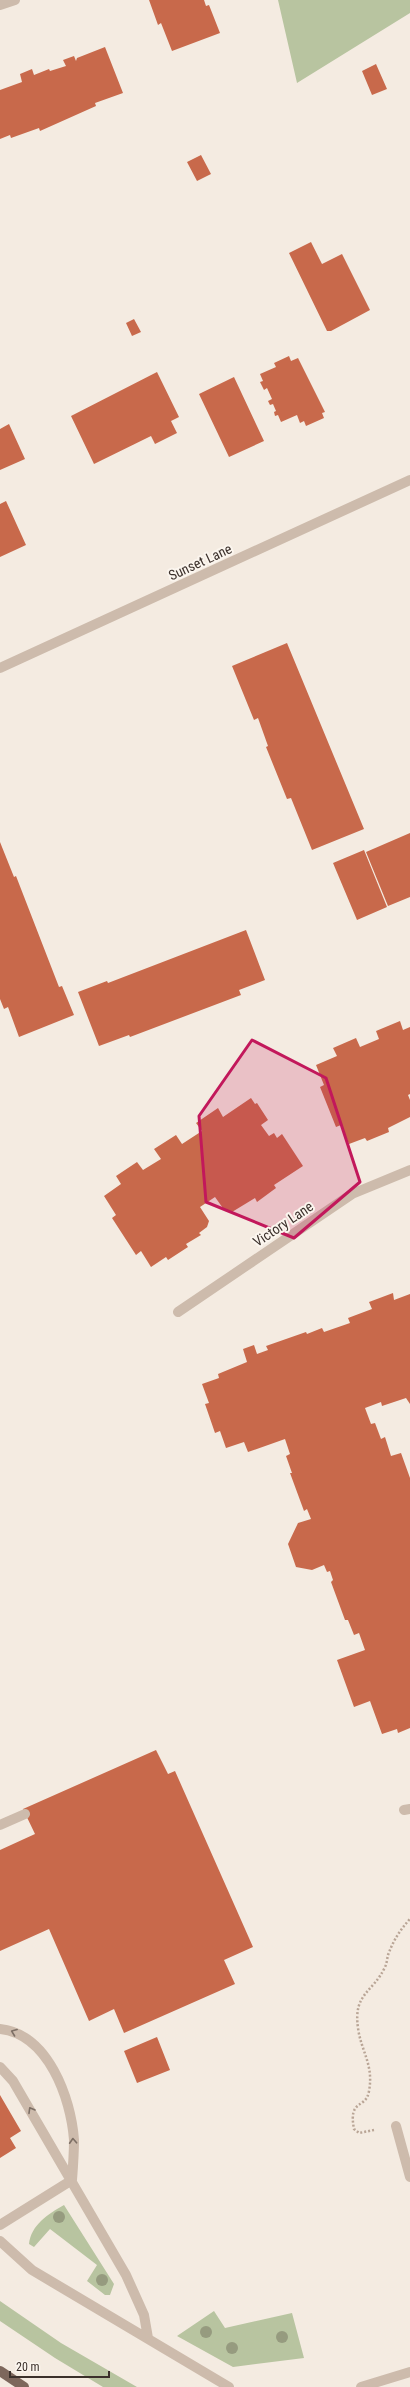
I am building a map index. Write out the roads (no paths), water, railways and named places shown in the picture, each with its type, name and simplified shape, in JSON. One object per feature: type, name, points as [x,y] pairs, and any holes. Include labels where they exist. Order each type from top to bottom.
[{"type":"main road","points":[[0,2371],[24,2387]]},
{"type":"street","points":[[0,5],[15,0]]},
{"type":"street","name":"Sunset Lane","points":[[0,668],[410,480]]},
{"type":"street","name":"Victory Lane","points":[[178,1312],[352,1194],[410,1170]]},
{"type":"street","points":[[0,1825],[25,1814]]},
{"type":"street","points":[[0,2029],[21,2035],[30,2041],[57,2079],[71,2122],[74,2154],[72,2180]]},
{"type":"street","points":[[0,2066],[13,2081],[72,2180],[138,2299],[147,2324],[148,2338]]},
{"type":"street","points":[[396,2126],[410,2177]]},
{"type":"street","points":[[0,2225],[72,2180]]},
{"type":"street","points":[[0,2241],[32,2270],[229,2387]]},
{"type":"street","points":[[361,2387],[410,2372]]}]
